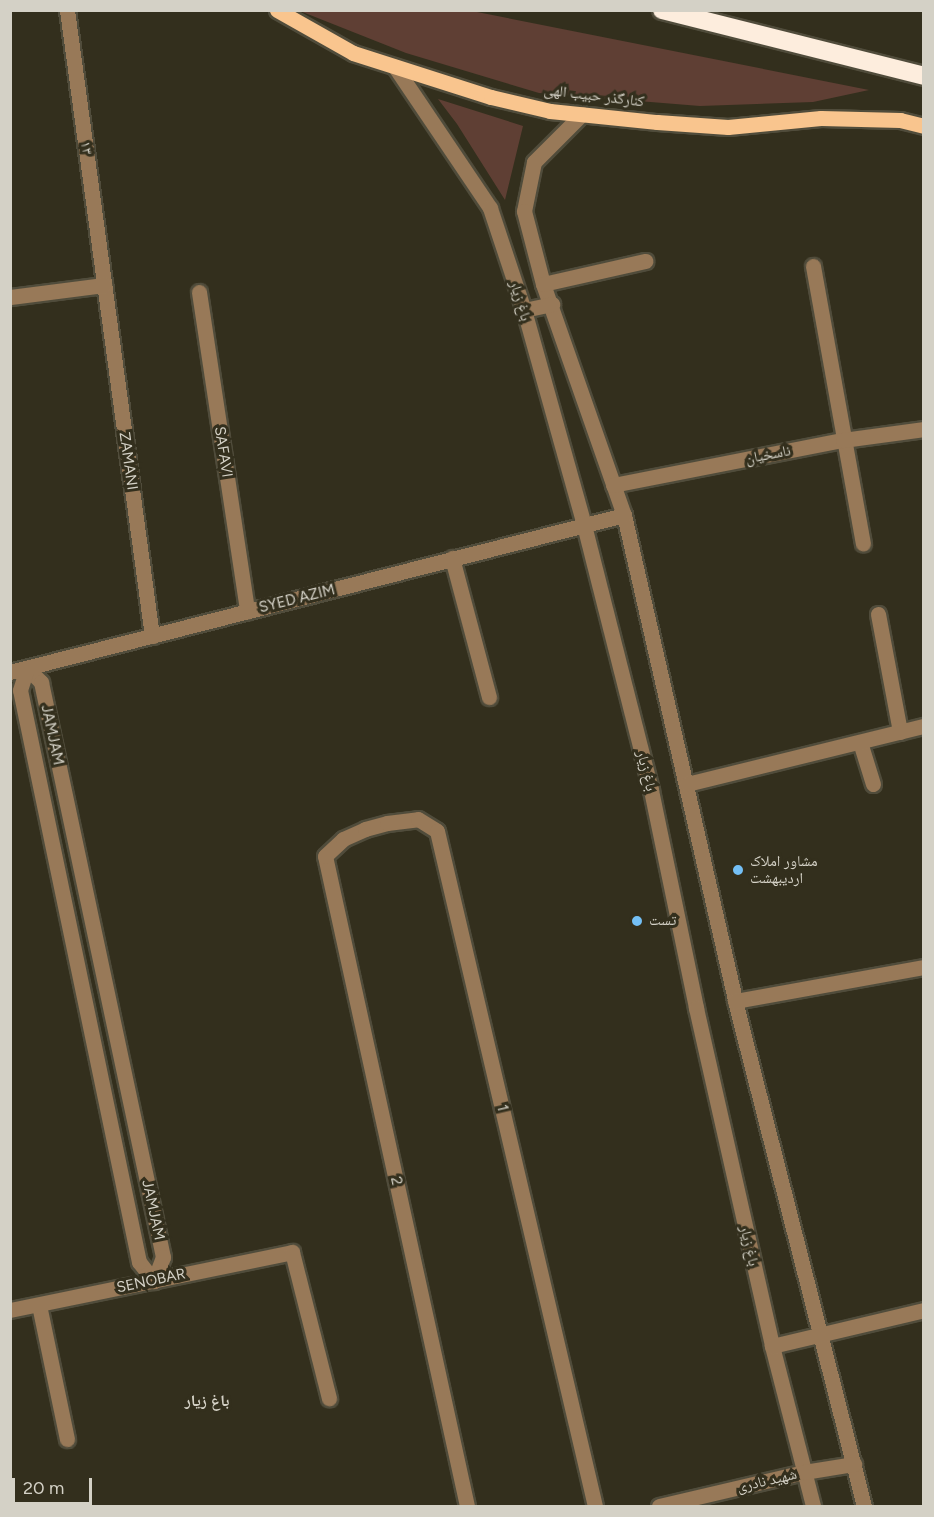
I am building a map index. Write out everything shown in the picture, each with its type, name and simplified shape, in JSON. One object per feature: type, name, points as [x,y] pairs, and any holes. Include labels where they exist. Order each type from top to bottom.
[{"type":"highway","points":[[662,10],[924,76]]},
{"type":"main road","name":"کنارگذر حبیب الهی","points":[[277,10],[353,53],[491,97],[550,111],[728,127],[821,118],[900,120],[924,126]]},
{"type":"street","name":"۱۳","points":[[67,10],[104,285]]},
{"type":"street","name":"باغ زیار","points":[[395,67],[490,208],[524,310],[584,525],[651,790],[696,1008],[772,1346],[813,1506]]},
{"type":"street","name":"باغ زیار","points":[[582,114],[534,162],[524,211],[543,284],[552,304],[624,515],[735,1001],[822,1334],[864,1506]]},
{"type":"street","points":[[543,284],[645,261]]},
{"type":"street","points":[[813,266],[863,544]]},
{"type":"street","points":[[10,297],[104,285]]},
{"type":"street","name":"ZAMANI","points":[[104,285],[152,636]]},
{"type":"street","name":"SAFAVI","points":[[199,292],[247,611]]},
{"type":"street","points":[[524,310],[552,304]]},
{"type":"street","name":"ناسخیان","points":[[613,485],[843,440],[924,429]]},
{"type":"street","name":"SYED AZIM","points":[[10,672],[624,515]]},
{"type":"street","points":[[452,558],[489,697]]},
{"type":"street","points":[[878,614],[900,732]]},
{"type":"street","name":"JAMJAM","points":[[27,668],[41,682],[163,1257],[154,1281],[139,1262],[20,690],[27,668]]},
{"type":"street","points":[[687,784],[924,726]]},
{"type":"street","points":[[860,742],[873,784]]},
{"type":"street","name":"1","points":[[325,856],[343,838],[387,823],[418,819],[437,831],[595,1506]]},
{"type":"street","name":"2","points":[[325,856],[467,1506]]},
{"type":"street","points":[[735,1001],[924,967]]},
{"type":"street","name":"SENOBAR","points":[[10,1310],[292,1252],[329,1398]]},
{"type":"street","points":[[39,1305],[67,1439]]},
{"type":"street","points":[[772,1346],[924,1310]]},
{"type":"street","name":"شهید نادری","points":[[659,1506],[804,1472],[855,1464]]},
{"type":"shaded area","points":[[300,11],[472,11],[869,90],[813,102],[700,106],[539,93],[406,53]]},
{"type":"shaded area","points":[[438,99],[523,126],[505,200],[457,124]]},
{"type":"place","name":"مشاور املاک اردیبهشت","points":[[738,870]]},
{"type":"place","name":"تست","points":[[637,921]]},
{"type":"district","name":"باغ زیار","points":[[207,1401]]}]
